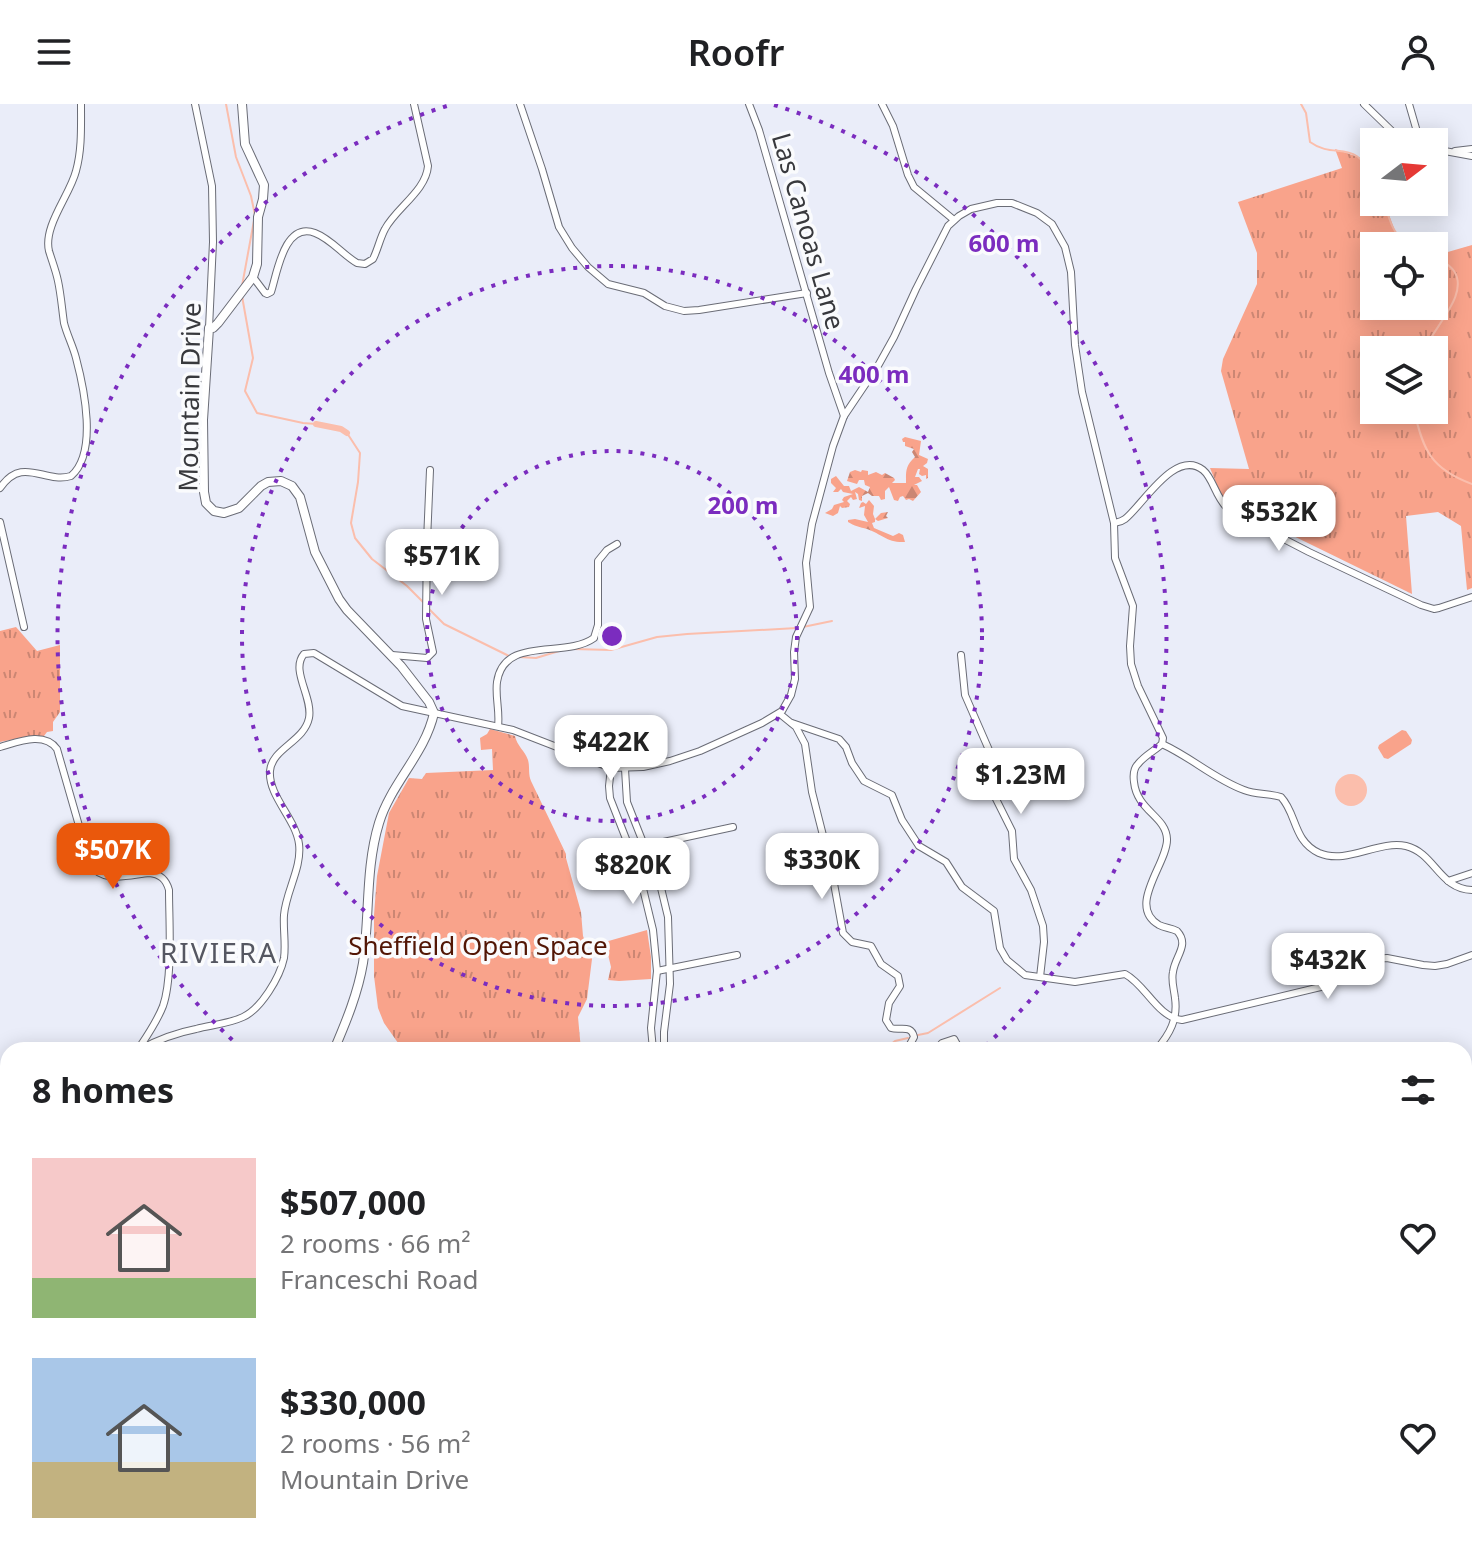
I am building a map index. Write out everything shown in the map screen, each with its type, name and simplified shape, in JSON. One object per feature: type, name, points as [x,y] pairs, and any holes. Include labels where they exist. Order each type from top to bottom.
[{"type":"main road","points":[[209,328],[218,323],[253,277],[257,264],[258,217],[264,185],[245,144],[242,104]]},
{"type":"main road","name":"Mountain Drive","points":[[209,328],[203,420],[206,503],[214,511],[224,513],[239,508],[268,482],[281,481],[292,486],[300,497],[315,552],[332,587],[347,610],[392,655],[429,702],[434,713]]},
{"type":"main road","points":[[337,1042],[355,997],[363,963],[368,884],[378,826],[390,798],[429,731],[434,713]]},
{"type":"street","points":[[0,488],[12,475],[25,471],[61,478],[71,476],[80,465],[86,444],[87,421],[82,383],[64,323],[58,280],[48,244],[50,231],[77,168],[81,104]]},
{"type":"street","name":"Mountain Drive","points":[[195,104],[209,169],[213,206],[209,328]]},
{"type":"street","points":[[253,277],[265,293],[271,292],[282,252],[291,239],[304,232],[319,235],[357,263],[365,264],[373,259],[385,228],[427,173],[414,104]]},
{"type":"street","points":[[520,104],[559,227],[572,248],[603,281],[644,293],[665,306],[691,311],[807,293]]},
{"type":"street","name":"Las Canoas Lane","points":[[749,104],[844,416]]},
{"type":"street","points":[[882,104],[914,187],[954,220]]},
{"type":"street","points":[[1364,104],[1389,128]]},
{"type":"street","points":[[1409,104],[1416,128]]},
{"type":"street","points":[[1448,152],[1472,149]]},
{"type":"street","points":[[1448,152],[1472,156]]},
{"type":"street","points":[[157,1042],[247,1015],[266,994],[281,970],[286,899],[299,851],[295,830],[280,802],[270,772],[275,757],[304,730],[309,719],[309,704],[299,667],[301,657],[307,653],[314,653],[402,706],[527,734],[611,768],[650,766],[686,756],[780,714],[787,704],[795,679],[796,637],[810,607],[806,563],[812,524],[844,416],[894,337],[942,236],[954,220],[971,209],[997,203],[1012,203],[1037,213],[1052,224],[1063,240],[1071,272],[1080,380],[1114,523],[1115,558],[1133,606],[1130,646],[1133,674],[1163,738],[1162,744],[1137,765],[1133,779],[1138,798],[1166,831],[1166,852],[1152,878],[1148,912],[1153,920],[1177,931],[1183,939],[1172,973],[1175,1019],[1162,1042]]},
{"type":"street","points":[[1114,523],[1126,518],[1170,473],[1183,466],[1196,466],[1207,473],[1219,499],[1230,511],[1347,570],[1434,609],[1472,597]]},
{"type":"street","points":[[392,655],[427,658],[433,652],[426,619],[430,470]]},
{"type":"street","points":[[0,522],[24,627]]},
{"type":"street","points":[[498,726],[497,681],[507,662],[520,652],[583,645],[594,638],[598,625],[598,561],[617,544]]},
{"type":"street","points":[[961,655],[965,695],[989,750],[993,793],[1012,831],[1014,859],[1031,890],[1043,926],[1040,977]]},
{"type":"street","points":[[780,714],[801,733],[805,744],[812,792],[831,867],[843,933],[852,942],[871,946],[881,964],[898,976],[900,986],[889,1003],[886,1020],[891,1028],[907,1029],[913,1033],[911,1042]]},
{"type":"street","points":[[792,723],[833,735],[842,741],[864,781],[894,798],[902,820],[919,846],[946,862],[962,887],[994,911],[998,942],[1007,960],[1021,973],[1075,982],[1125,974],[1166,1013],[1175,1019],[1185,1020],[1329,985],[1362,964],[1376,959],[1435,966],[1472,955]]},
{"type":"street","points":[[0,747],[39,739],[53,743],[94,869],[109,877],[155,874],[167,884],[167,993],[158,1017],[143,1042]]},
{"type":"street","points":[[1162,744],[1245,791],[1281,797],[1301,836],[1319,852],[1340,856],[1388,846],[1405,846],[1420,852],[1457,888],[1472,890]]},
{"type":"street","points":[[611,768],[610,798],[631,849],[648,904],[657,971],[652,1042]]},
{"type":"street","points":[[625,769],[627,802],[665,903],[670,969],[665,1042]]},
{"type":"street","points":[[631,849],[733,827]]},
{"type":"street","points":[[1448,881],[1470,874],[1472,867]]},
{"type":"street","points":[[657,971],[737,955]]},
{"type":"green space","points":[[1335,149],[1360,158],[1360,216],[1389,216],[1395,232],[1360,232],[1360,320],[1448,320],[1448,252],[1472,245],[1472,588],[1467,590],[1461,526],[1438,512],[1406,516],[1412,594],[1224,502],[1210,468],[1249,469],[1221,371],[1223,359],[1257,284],[1257,253],[1238,202],[1342,168]]},
{"type":"green space","points":[[905,437],[921,441],[919,455],[928,459],[923,466],[928,469],[928,478],[919,474],[918,469],[915,477],[922,481],[914,485],[921,492],[913,501],[903,496],[898,501],[894,500],[889,487],[885,491],[885,499],[868,493],[862,496],[862,501],[855,492],[857,499],[851,497],[847,501],[849,507],[840,506],[833,516],[825,513],[834,505],[844,502],[844,497],[853,494],[841,489],[833,492],[836,488],[831,479],[836,476],[851,491],[859,487],[868,492],[870,487],[865,485],[864,480],[859,480],[857,484],[847,481],[850,472],[855,470],[868,471],[868,475],[885,473],[894,478],[892,483],[906,483],[908,466],[915,457],[914,449],[903,442]]},
{"type":"green space","points":[[869,500],[874,506],[874,528],[893,536],[899,533],[905,542],[889,540],[848,522],[855,519],[868,522],[864,515],[865,506],[859,508],[861,503],[866,504]]},
{"type":"green space","points":[[888,512],[888,518],[875,519],[881,513]]},
{"type":"green space","points":[[16,627],[37,651],[60,645],[60,712],[53,722],[53,731],[44,736],[0,742],[0,631]]},
{"type":"green space","name":"Sheffield Open Space","points":[[490,729],[515,736],[528,760],[531,781],[566,854],[581,912],[583,936],[592,959],[587,999],[578,1017],[580,1042],[397,1042],[378,1008],[374,976],[374,915],[377,876],[389,813],[409,778],[422,779],[426,773],[493,770],[492,749],[481,750],[480,738]]},
{"type":"green space","points":[[1402,730],[1412,740],[1411,744],[1388,759],[1384,758],[1379,745]]},
{"type":"green space","points":[[647,930],[651,979],[608,980],[611,967],[605,942]]},
{"type":"shaded area","points":[[1351,774],[1362,779],[1367,790],[1362,801],[1351,806],[1340,801],[1335,790],[1340,779]]},
{"type":"waterway","points":[[226,104],[236,157],[255,215],[242,286]]},
{"type":"waterway","points":[[1301,104],[1306,113],[1310,142],[1328,150],[1353,154],[1360,159]]},
{"type":"waterway","points":[[1388,216],[1396,232]]},
{"type":"waterway","points":[[1448,265],[1458,280],[1454,301],[1448,311]]},
{"type":"waterway","points":[[242,296],[253,358],[245,391],[257,413],[316,424]]},
{"type":"waterway","points":[[1432,336],[1442,320]]},
{"type":"waterway","points":[[316,424],[347,433]]},
{"type":"waterway","points":[[1418,424],[1425,447],[1438,465],[1472,484]]},
{"type":"waterway","points":[[347,433],[360,453],[351,523],[355,538],[372,559],[425,604]]},
{"type":"waterway","points":[[429,609],[444,624],[509,656]]},
{"type":"waterway","points":[[803,627],[832,621]]},
{"type":"waterway","points":[[573,649],[611,650],[657,637],[797,628]]},
{"type":"waterway","points":[[519,657],[536,658],[559,651]]},
{"type":"waterway","points":[[918,1035],[928,1033],[1000,988]]},
{"type":"waterway","points":[[894,1042],[908,1038]]},
{"type":"district","name":"RIVIERA","points":[[219,952]]}]
